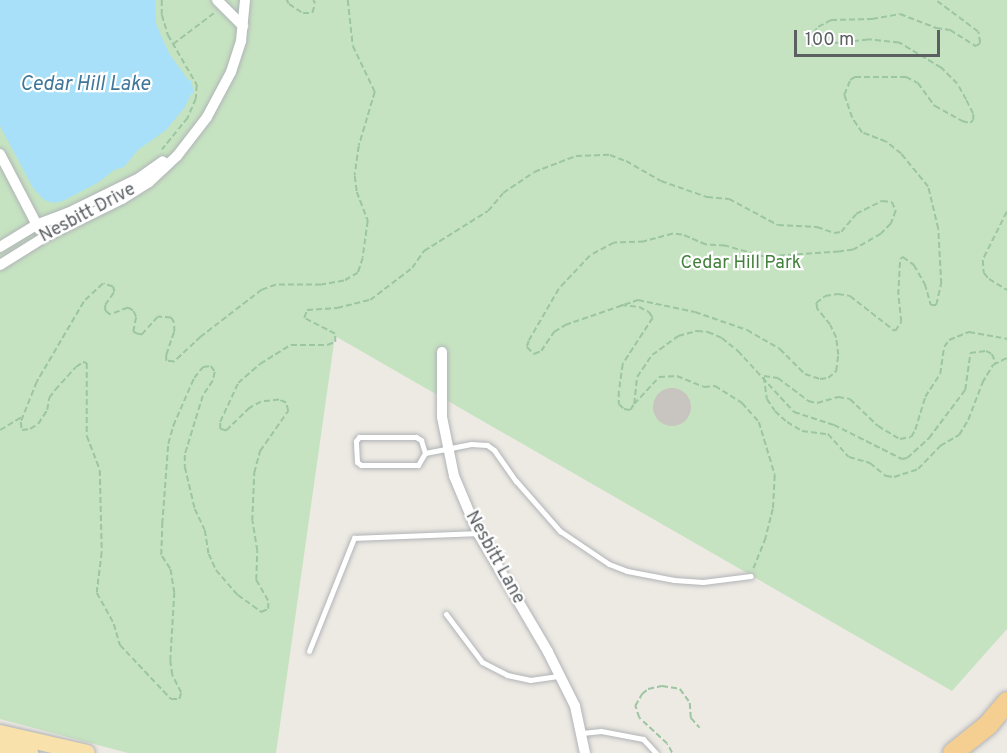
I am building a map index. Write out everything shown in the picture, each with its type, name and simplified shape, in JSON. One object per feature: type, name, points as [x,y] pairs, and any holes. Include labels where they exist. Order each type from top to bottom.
[{"type":"highway","points":[[953,753],[981,730],[1007,702]]},
{"type":"main road","points":[[0,733],[87,753]]},
{"type":"main road","points":[[0,746],[30,753]]},
{"type":"street","name":"Nesbitt Drive","points":[[0,265],[43,238],[103,209],[149,182],[177,156],[217,102],[231,72],[243,26],[245,0]]},
{"type":"street","points":[[220,3],[243,26]]},
{"type":"street","name":"Nesbitt Drive","points":[[0,247],[36,225],[68,213],[140,178],[196,132]]},
{"type":"street","points":[[0,154],[43,238]]},
{"type":"street","name":"Nesbitt Lane","points":[[442,352],[442,417],[454,476],[478,533],[575,706],[585,753]]},
{"type":"lane","points":[[425,453],[421,440],[416,437],[359,437],[356,441],[357,462],[361,465],[418,465],[425,453],[478,443],[494,450],[516,481],[560,531],[609,564],[635,573],[674,580],[703,582],[751,576]]},
{"type":"lane","points":[[309,651],[354,538],[478,533]]},
{"type":"lane","points":[[446,614],[482,662],[507,675],[530,680],[560,676]]},
{"type":"lane","points":[[582,733],[601,731],[632,736],[642,739],[656,753]]},
{"type":"path","points":[[159,152],[188,118],[197,92],[193,75],[173,44],[162,15],[162,0]]},
{"type":"path","points":[[287,0],[289,4],[303,13],[312,14],[315,4],[313,0]]},
{"type":"path","points":[[348,0],[353,46],[375,92],[359,146],[355,176],[357,192],[368,221],[363,258],[358,273],[344,281],[321,285],[276,285],[262,290],[201,337],[174,362],[166,361],[174,332],[174,323],[171,318],[158,316],[142,335],[137,334],[134,332],[136,317],[133,311],[128,308],[110,315],[105,311],[105,305],[114,292],[113,287],[103,284],[84,302],[37,382],[23,417],[22,430],[30,429],[38,424],[55,390],[76,367],[83,362],[87,363],[87,436],[100,470],[102,552],[98,593],[114,624],[120,645],[171,699],[179,699],[181,693],[172,675],[170,661],[174,593],[170,569],[161,555],[162,524],[168,444],[173,426],[194,378],[203,367],[211,366],[215,372],[200,406],[185,455],[185,467],[195,509],[205,531],[209,554],[216,570],[238,595],[261,612],[268,609],[267,601],[256,580],[257,551],[252,521],[254,474],[260,451],[288,411],[286,403],[279,400],[261,402],[249,408],[226,431],[220,429],[220,422],[238,383],[260,364],[291,345],[327,345],[335,342],[335,334],[304,318],[307,310],[337,308],[370,300],[412,268],[424,251],[488,211],[514,184],[534,172],[576,156],[610,155],[626,161],[644,174],[661,181],[707,197],[729,199],[778,225],[817,227],[834,233],[841,232],[856,214],[882,201],[892,202],[895,207],[891,224],[881,234],[853,250],[764,257],[724,246],[706,245],[682,235],[673,234],[644,242],[614,243],[590,256],[559,289],[533,332],[527,347],[529,352],[534,354],[541,351],[554,332],[565,325],[638,300],[654,302],[747,330],[780,349],[806,374],[820,379],[828,378],[836,371],[838,355],[833,332],[824,315],[817,309],[816,303],[825,296],[838,294],[850,296],[895,331],[901,322],[898,295],[900,259],[903,257],[919,274],[932,305],[936,305],[940,284],[939,229],[928,187],[901,154],[886,142],[862,133],[852,118],[844,95],[850,80],[855,77],[906,77],[918,83],[935,106],[970,123],[973,120],[972,114],[966,100],[957,84],[942,68],[899,43],[868,40],[807,45],[807,40],[818,27],[831,20],[872,19],[900,14],[936,28],[957,32],[976,46],[980,43],[978,32],[935,0]]},
{"type":"path","points":[[173,44],[220,3]]},
{"type":"path","points":[[1007,212],[983,260],[984,273],[989,279],[1007,290]]},
{"type":"path","points":[[620,305],[639,308],[649,312],[653,318],[627,358],[619,380],[619,404],[624,409],[630,410],[659,377],[677,376],[704,387],[715,386],[742,403],[759,422],[775,475],[773,509],[766,538],[751,576]]},
{"type":"path","points":[[634,404],[637,377],[652,355],[678,336],[697,331],[708,332],[722,338],[764,376],[780,400],[794,411],[834,425],[902,459],[908,458],[929,438],[965,390],[969,352],[986,351],[992,354],[996,363]]},
{"type":"path","points":[[764,376],[778,378],[808,401],[817,403],[838,397],[850,399],[878,426],[900,439],[912,437],[925,397],[940,374],[944,347],[949,340],[969,332],[1007,339]]},
{"type":"path","points":[[764,376],[767,399],[787,422],[802,431],[828,434],[849,457],[870,463],[886,476],[894,477],[918,469],[940,446],[958,435],[968,420],[982,384],[996,363],[1007,358]]},
{"type":"path","points":[[0,430],[23,417]]},
{"type":"path","points":[[672,753],[667,744],[639,718],[635,706],[642,694],[648,689],[662,686],[680,689],[690,703],[691,718],[700,728]]},
{"type":"green space","name":"Cedar Hill Park","points":[[0,0],[1007,0],[1007,629],[952,691],[335,336],[276,753],[128,753],[0,719]]},
{"type":"water","name":"Cedar Hill Lake","points":[[0,0],[155,0],[156,23],[162,38],[170,55],[189,81],[191,80],[194,93],[166,130],[138,150],[124,167],[114,170],[99,182],[63,201],[53,203],[44,200],[33,188],[0,126]]},
{"type":"building","points":[[672,388],[686,393],[691,407],[686,421],[672,426],[658,421],[653,407],[658,393]]}]
